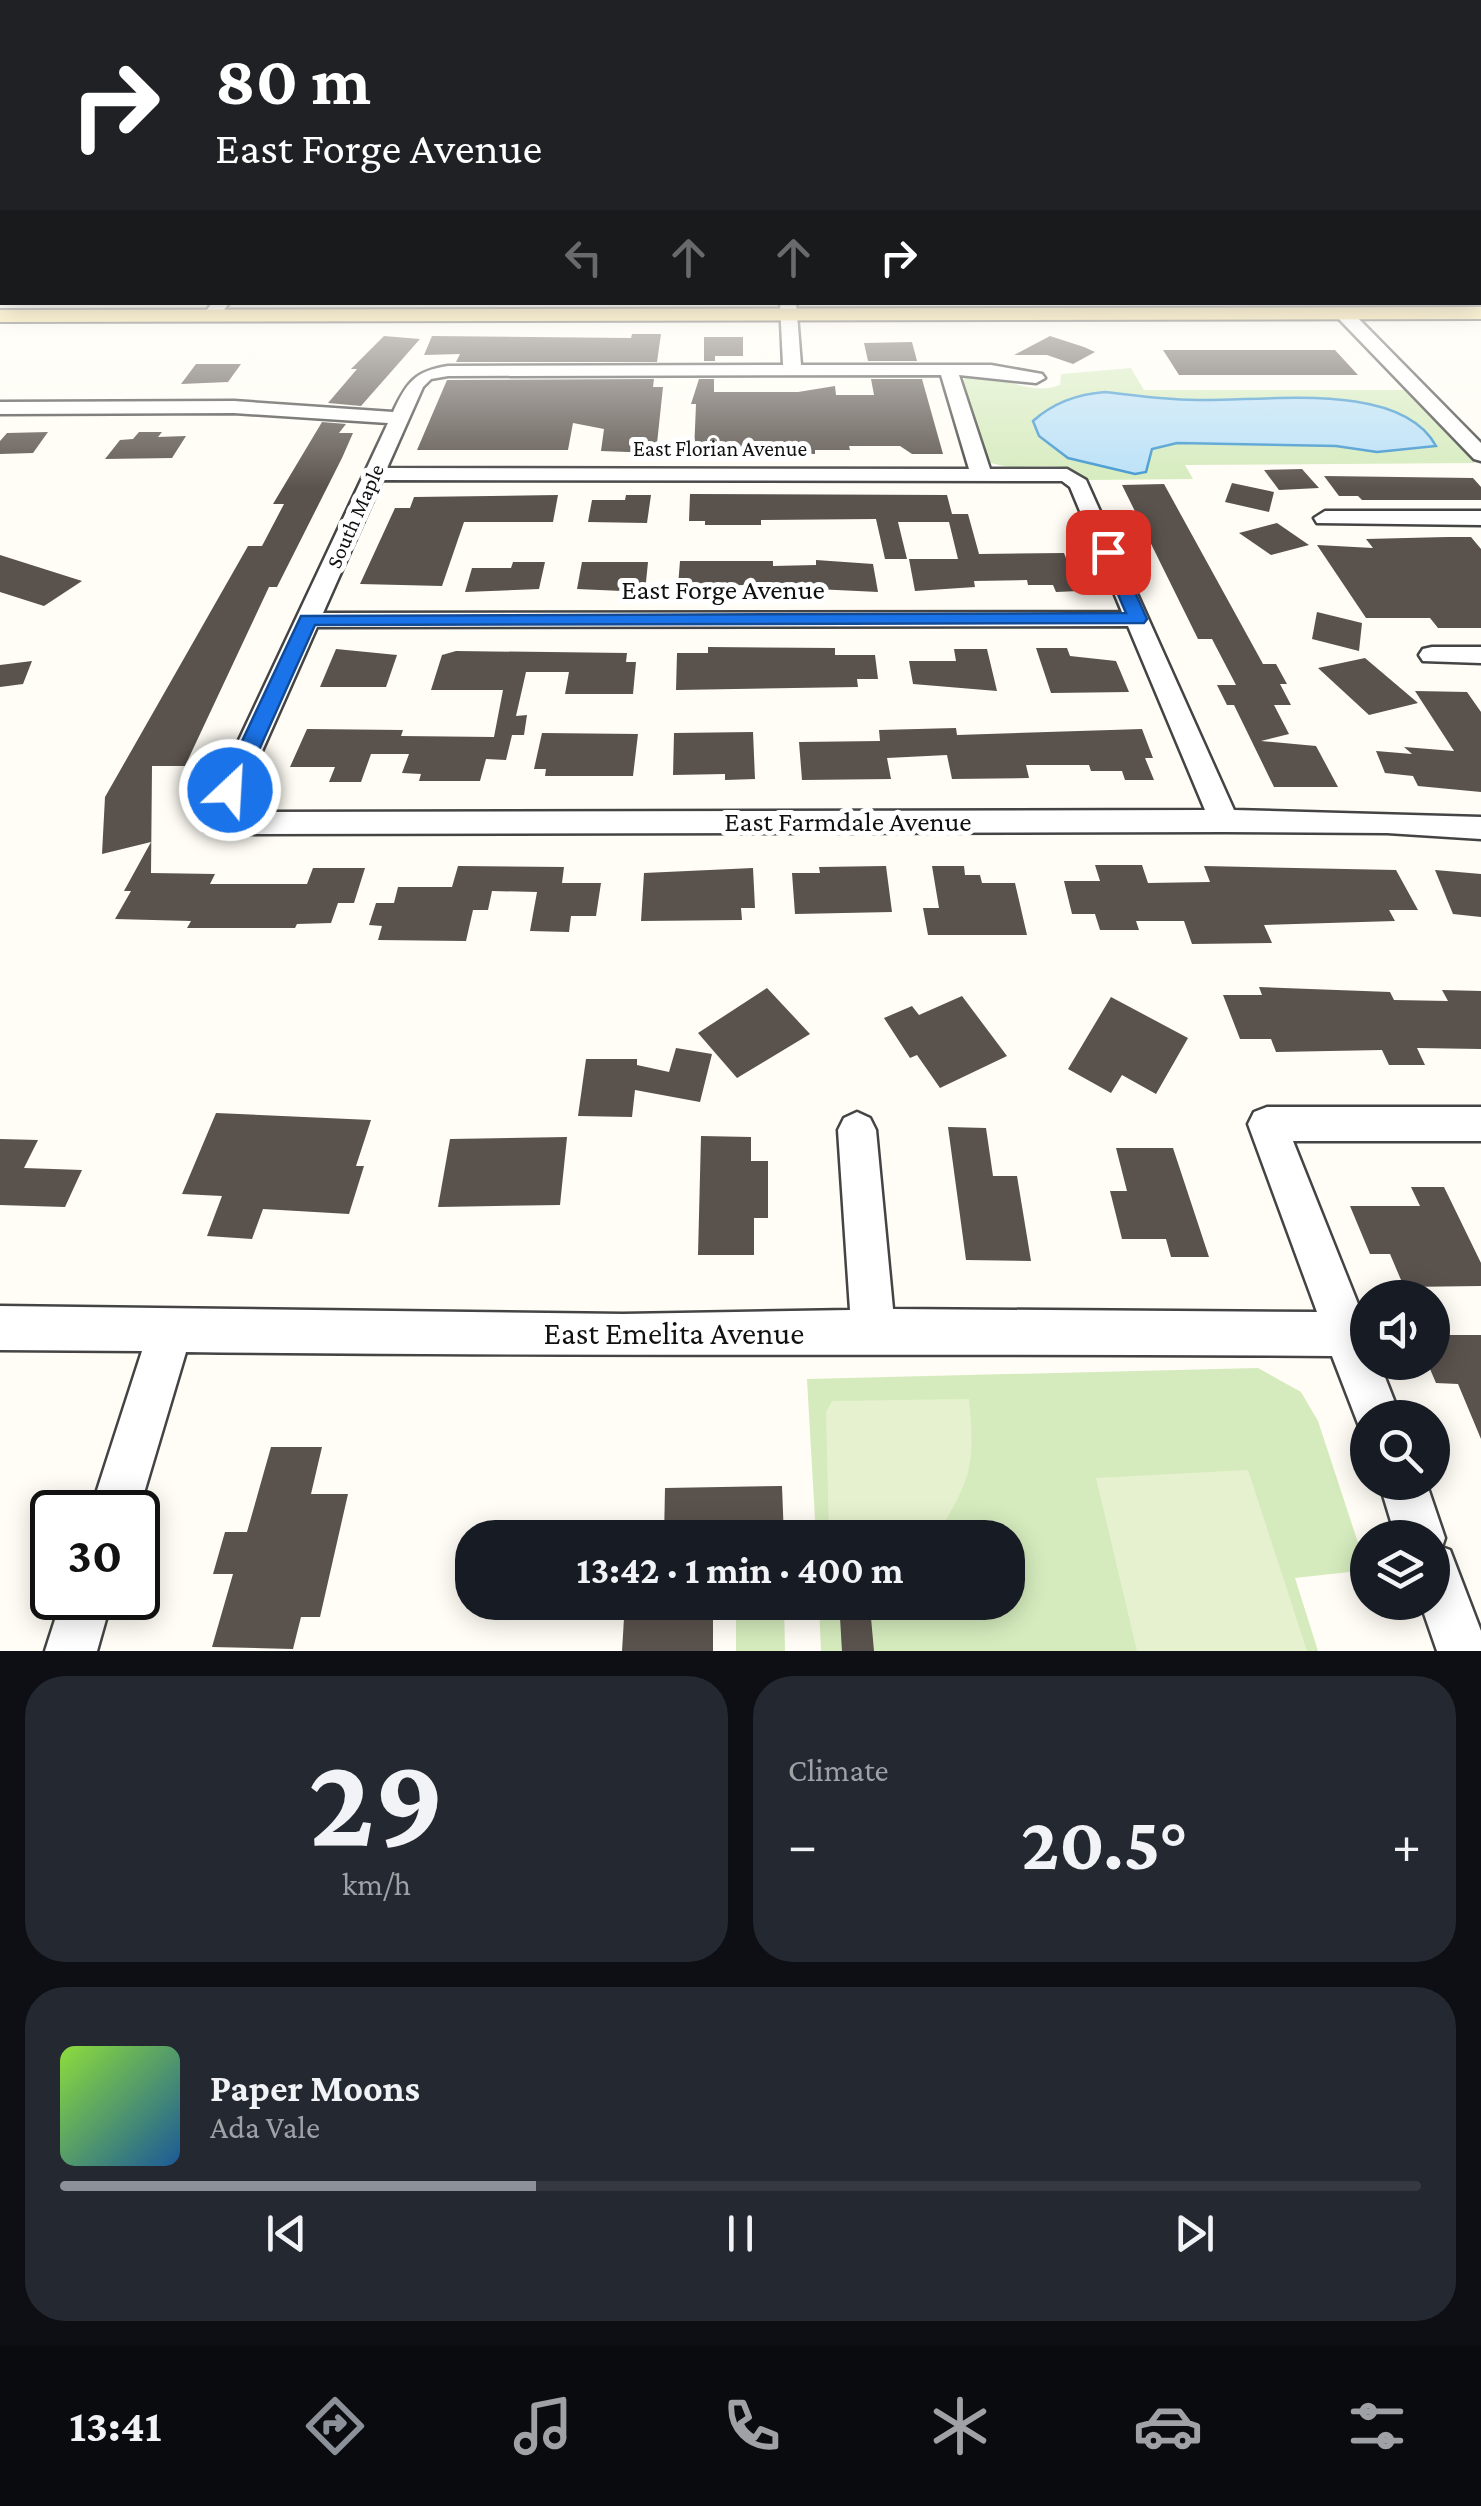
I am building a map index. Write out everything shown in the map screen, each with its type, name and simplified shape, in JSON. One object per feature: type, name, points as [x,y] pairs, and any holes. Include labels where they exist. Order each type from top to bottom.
[{"type":"street","points":[[790,335],[792,370],[1004,371],[1036,378]]},
{"type":"street","points":[[1364,335],[1481,455]]},
{"type":"street","name":"South Maple","points":[[214,823],[373,474],[417,382],[425,375],[792,370]]},
{"type":"street","points":[[948,370],[981,473]]},
{"type":"street","points":[[0,408],[234,406],[400,418]]},
{"type":"street","name":"East Florian Avenue","points":[[373,474],[1067,475],[1079,484],[1138,619]]},
{"type":"street","points":[[1325,518],[1481,518]]},
{"type":"street","points":[[1138,619],[1224,821]]},
{"type":"street","name":"East Forge Avenue","points":[[308,620],[1138,619]]},
{"type":"street","points":[[1432,655],[1481,655]]},
{"type":"street","name":"East Farmdale Avenue","points":[[214,823],[1224,821],[1388,822],[1481,828]]},
{"type":"street","points":[[1372,1400],[1267,1124],[1481,1124]]},
{"type":"street","points":[[856,1130],[873,1331]]},
{"type":"street","name":"East Emelita Avenue","points":[[0,1328],[607,1336],[873,1331],[1348,1334]]},
{"type":"street","points":[[121,1490],[171,1329]]},
{"type":"street","points":[[1450,1616],[1463,1651]]},
{"type":"street","points":[[71,1651],[81,1620]]},
{"type":"green space","points":[[1131,368],[1144,390],[1405,390],[1475,463],[1185,465],[1193,479],[1088,480],[1066,468],[1014,467],[989,462],[962,383],[965,377],[990,377],[1048,388],[1060,385],[1061,374]]},
{"type":"green space","points":[[1258,1368],[1301,1392],[1318,1421],[1351,1520],[1350,1572],[1295,1578],[1318,1651],[821,1651],[820,1620],[1025,1620],[1025,1520],[815,1520],[807,1379]]},
{"type":"green space","points":[[969,1399],[971,1456],[964,1483],[945,1520],[829,1520],[826,1412],[832,1401]]},
{"type":"green space","points":[[1248,1470],[1307,1651],[1137,1651],[1096,1478]]},
{"type":"green space","points":[[736,1620],[784,1620],[785,1651],[736,1651]]},
{"type":"water","points":[[1105,392],[1185,400],[1291,398],[1361,403],[1392,411],[1418,425],[1436,446],[1377,452],[1336,446],[1177,443],[1152,449],[1146,472],[1135,474],[1068,458],[1039,436],[1033,421],[1049,409],[1076,397]]},
{"type":"building","points":[[661,335],[657,362],[456,362],[460,354],[424,355],[432,336]]},
{"type":"building","points":[[384,336],[420,339],[361,406],[328,403],[357,369],[351,369]]},
{"type":"building","points":[[1050,336],[1095,352],[1073,364],[1047,355],[1014,355]]},
{"type":"building","points":[[704,337],[743,337],[743,356],[715,356],[715,361],[704,361]]},
{"type":"building","points":[[912,342],[917,361],[868,361],[864,343]]},
{"type":"building","points":[[1163,350],[1335,350],[1358,375],[1179,375]]},
{"type":"building","points":[[196,364],[241,364],[228,382],[181,384]]},
{"type":"building","points":[[654,379],[653,387],[663,387],[656,453],[601,451],[604,429],[573,423],[568,450],[417,450],[447,380]]},
{"type":"building","points":[[699,379],[714,379],[714,392],[798,392],[835,386],[836,395],[874,395],[871,379],[922,379],[943,454],[912,454],[900,446],[849,446],[850,450],[815,450],[815,454],[694,452],[696,404],[691,404]]},
{"type":"building","points":[[322,422],[346,424],[339,433],[353,433],[342,458],[277,587],[269,587],[185,766],[152,766],[151,873],[215,874],[210,884],[307,884],[313,868],[365,868],[354,903],[338,903],[331,923],[297,924],[295,928],[187,928],[191,921],[115,919],[131,891],[124,891],[151,842],[102,854],[105,797],[248,546],[262,546],[284,504],[273,504]]},
{"type":"building","points":[[48,432],[33,453],[0,454],[0,441],[7,433]]},
{"type":"building","points":[[139,432],[162,432],[158,437],[186,436],[172,458],[105,459],[120,440],[133,439]]},
{"type":"building","points":[[1302,469],[1319,488],[1279,490],[1264,470]]},
{"type":"building","points":[[1324,476],[1473,478],[1481,487],[1481,500],[1362,500],[1358,496],[1339,496]]},
{"type":"building","points":[[1232,483],[1274,492],[1269,512],[1225,502]]},
{"type":"building","points":[[1164,484],[1263,664],[1276,664],[1287,684],[1280,684],[1291,705],[1274,705],[1289,734],[1261,741],[1316,746],[1338,787],[1274,787],[1234,705],[1227,705],[1217,685],[1236,685],[1212,639],[1198,639],[1122,485]]},
{"type":"building","points":[[690,494],[947,495],[952,514],[968,514],[979,554],[1064,553],[1079,591],[1056,592],[1053,585],[1028,585],[1027,580],[974,581],[975,587],[915,591],[909,559],[958,559],[949,522],[898,522],[907,559],[885,559],[876,519],[761,520],[761,525],[705,525],[705,521],[689,521]]},
{"type":"building","points":[[558,495],[553,522],[464,522],[442,586],[360,584],[395,508],[410,508],[414,497]]},
{"type":"building","points":[[626,495],[651,495],[647,523],[588,522],[592,500],[625,500]]},
{"type":"building","points":[[1277,523],[1309,545],[1271,555],[1239,533]]},
{"type":"building","points":[[1471,537],[1481,549],[1481,628],[1438,628],[1430,618],[1366,618],[1317,545],[1373,548],[1366,539]]},
{"type":"building","points":[[0,555],[82,581],[44,606],[0,592]]},
{"type":"building","points":[[816,560],[873,564],[878,592],[816,589],[816,584],[678,586],[680,561],[773,561],[773,566],[816,565]]},
{"type":"building","points":[[513,562],[545,562],[539,589],[465,592],[472,568],[511,568]]},
{"type":"building","points":[[582,562],[648,562],[645,592],[577,589]]},
{"type":"building","points":[[1317,612],[1362,623],[1359,651],[1312,639]]},
{"type":"building","points":[[708,647],[835,648],[835,655],[875,655],[878,679],[857,679],[858,687],[676,690],[677,653],[708,653]]},
{"type":"building","points":[[1036,648],[1067,648],[1070,656],[1116,661],[1129,692],[1051,693]]},
{"type":"building","points":[[336,649],[397,655],[386,687],[320,687]]},
{"type":"building","points":[[954,649],[987,649],[997,691],[913,684],[909,661],[956,661]]},
{"type":"building","points":[[456,651],[627,653],[626,662],[636,662],[633,694],[565,694],[569,672],[526,672],[516,716],[527,715],[524,735],[512,735],[506,760],[486,759],[480,781],[419,781],[421,774],[402,773],[409,754],[371,754],[361,782],[329,782],[335,767],[290,767],[307,729],[403,730],[401,736],[494,737],[503,690],[431,690],[442,655]]},
{"type":"building","points":[[1365,658],[1418,703],[1369,715],[1318,668]]},
{"type":"building","points":[[32,661],[23,684],[0,687],[0,665]]},
{"type":"building","points":[[1415,691],[1467,692],[1481,712],[1481,792],[1418,786],[1413,776],[1385,773],[1376,751],[1412,754],[1404,747],[1454,751]]},
{"type":"building","points":[[956,728],[957,735],[1142,729],[1153,758],[1145,758],[1154,780],[1125,780],[1122,771],[1091,771],[1089,765],[1026,765],[1029,778],[952,779],[947,755],[887,758],[891,779],[802,780],[799,742],[880,741],[879,730]]},
{"type":"building","points":[[753,732],[755,779],[725,780],[725,774],[673,775],[674,733]]},
{"type":"building","points":[[542,733],[638,734],[633,776],[545,776],[546,769],[534,769]]},
{"type":"building","points":[[1095,865],[1142,865],[1148,883],[1210,882],[1204,866],[1396,870],[1418,910],[1389,910],[1395,921],[1264,925],[1272,943],[1192,944],[1184,921],[1136,921],[1139,930],[1100,930],[1095,914],[1072,914],[1064,881],[1100,881]]},
{"type":"building","points":[[458,866],[564,867],[562,883],[601,883],[596,916],[571,916],[569,932],[530,931],[537,892],[492,891],[488,910],[473,910],[466,941],[378,940],[382,926],[369,925],[376,903],[394,903],[398,887],[452,887]]},
{"type":"building","points":[[886,866],[892,912],[795,914],[792,873],[820,873],[819,867]]},
{"type":"building","points":[[932,866],[964,866],[965,875],[980,875],[982,883],[1015,883],[1027,935],[928,935],[923,908],[939,908]]},
{"type":"building","points":[[753,868],[755,908],[741,908],[742,920],[641,921],[644,873]]},
{"type":"building","points":[[1435,870],[1481,874],[1481,917],[1453,914]]},
{"type":"building","points":[[1259,987],[1390,992],[1394,1000],[1448,1001],[1442,990],[1481,991],[1481,1049],[1417,1048],[1425,1065],[1389,1065],[1382,1050],[1276,1052],[1271,1039],[1240,1039],[1223,995],[1262,995]]},
{"type":"building","points":[[767,988],[810,1034],[737,1078],[698,1033]]},
{"type":"building","points":[[962,996],[1007,1056],[940,1088],[917,1055],[910,1058],[884,1018],[912,1006],[919,1015]]},
{"type":"building","points":[[1111,997],[1188,1038],[1156,1094],[1122,1075],[1111,1093],[1068,1069]]},
{"type":"building","points":[[676,1048],[712,1054],[700,1102],[635,1090],[632,1117],[578,1116],[586,1059],[637,1059],[637,1065],[669,1072]]},
{"type":"building","points":[[216,1113],[371,1120],[356,1166],[364,1166],[349,1214],[263,1209],[252,1239],[207,1236],[222,1196],[182,1194]]},
{"type":"building","points":[[948,1127],[986,1128],[993,1176],[1017,1176],[1031,1261],[966,1260]]},
{"type":"building","points":[[701,1136],[751,1137],[751,1161],[768,1161],[768,1218],[754,1218],[754,1255],[698,1255]]},
{"type":"building","points":[[567,1137],[560,1205],[438,1207],[450,1139]]},
{"type":"building","points":[[0,1139],[38,1140],[24,1168],[82,1170],[65,1207],[0,1205]]},
{"type":"building","points":[[1116,1148],[1173,1148],[1209,1257],[1171,1257],[1166,1239],[1122,1239],[1110,1191],[1127,1191]]},
{"type":"building","points":[[1411,1187],[1444,1187],[1481,1263],[1481,1286],[1450,1286],[1450,1280],[1401,1280],[1390,1254],[1370,1254],[1350,1206],[1420,1206]]},
{"type":"building","points":[[1450,1335],[1481,1335],[1481,1439],[1458,1384],[1435,1380],[1450,1380]]},
{"type":"building","points":[[271,1447],[322,1447],[311,1494],[348,1494],[320,1617],[301,1617],[293,1649],[212,1647],[233,1574],[213,1574],[225,1532],[247,1532]]},
{"type":"building","points":[[782,1486],[783,1520],[664,1520],[665,1488]]},
{"type":"building","points":[[624,1620],[713,1620],[713,1651],[622,1651]]},
{"type":"building","points":[[840,1620],[871,1620],[874,1651],[842,1651]]},
{"type":"route","points":[[230,790],[308,620],[1138,619],[1108,552]]}]
